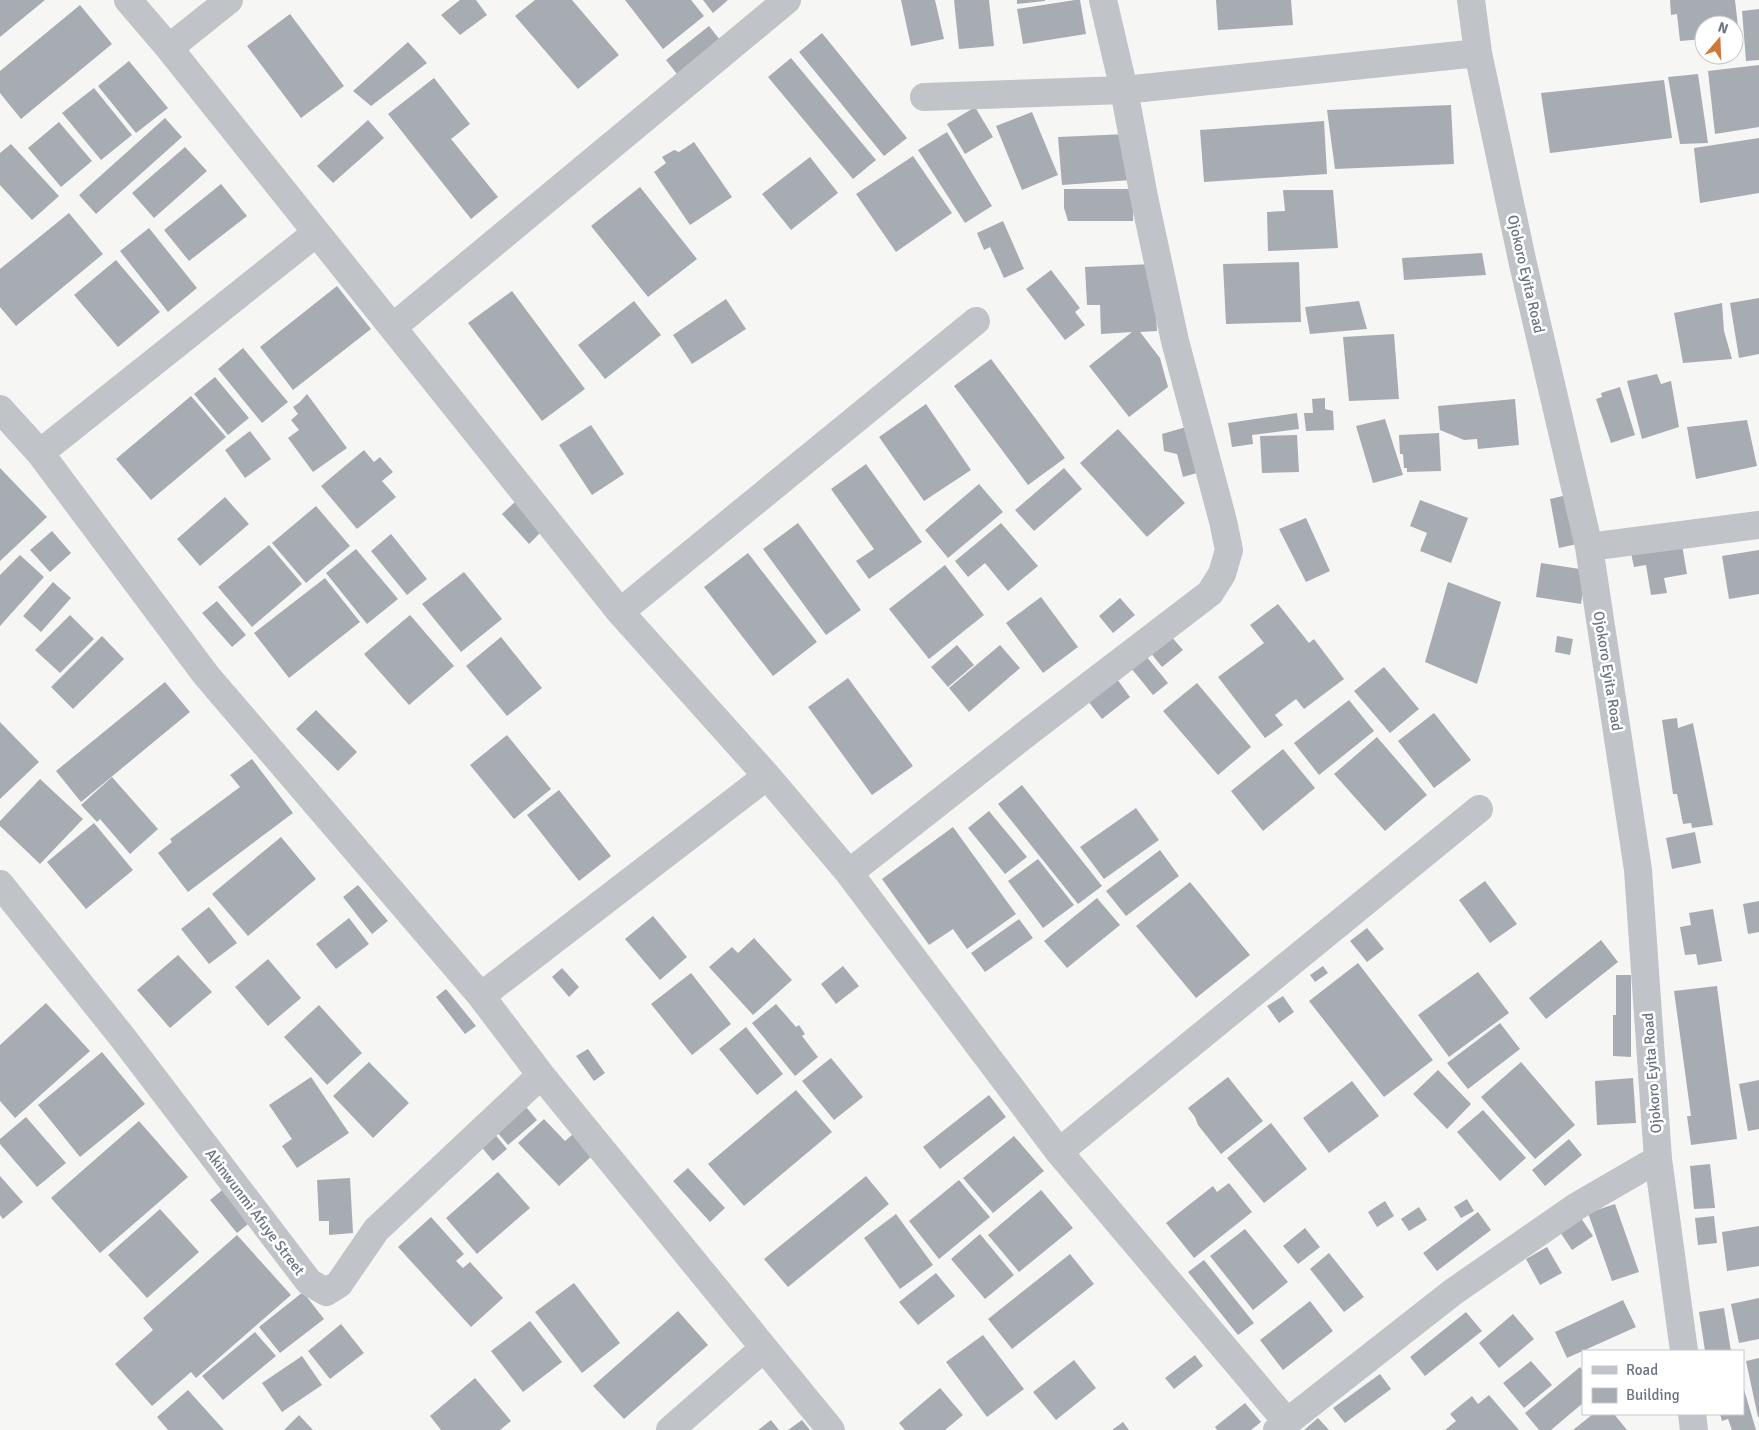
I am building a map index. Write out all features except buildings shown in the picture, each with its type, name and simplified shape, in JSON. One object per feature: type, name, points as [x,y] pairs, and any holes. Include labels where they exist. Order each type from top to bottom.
[{"type":"street","points":[[128,0],[169,48],[316,233],[394,327],[620,612],[767,776],[850,873],[1059,1152],[1282,1426],[1453,1292],[1577,1206],[1658,1159]]},
{"type":"street","points":[[169,48],[229,0]]},
{"type":"street","points":[[394,327],[787,0]]},
{"type":"street","points":[[850,873],[1054,712],[1210,593],[1222,574],[1229,550],[1175,341],[1144,197],[1124,90],[1103,0]]},
{"type":"street","name":"Ojokoro Eyita Road","points":[[1472,0],[1478,54],[1523,264],[1589,547],[1638,870],[1658,1159],[1684,1350]]},
{"type":"street","points":[[924,97],[1124,90],[1478,54]]},
{"type":"street","points":[[40,453],[316,233]]},
{"type":"street","points":[[620,612],[976,321]]},
{"type":"street","points":[[0,409],[40,453],[206,675],[481,996],[541,1075],[831,1430]]},
{"type":"street","points":[[1589,547],[1759,525]]},
{"type":"street","points":[[481,996],[767,776]]},
{"type":"street","points":[[1059,1152],[1479,809]]},
{"type":"street","name":"Akinwunmi Afuye Street","points":[[0,884],[123,1038],[309,1282],[326,1292],[339,1284],[376,1230],[541,1075]]},
{"type":"street","points":[[670,1430],[764,1348]]},
{"type":"street","points":[[1692,1415],[1694,1430]]}]
